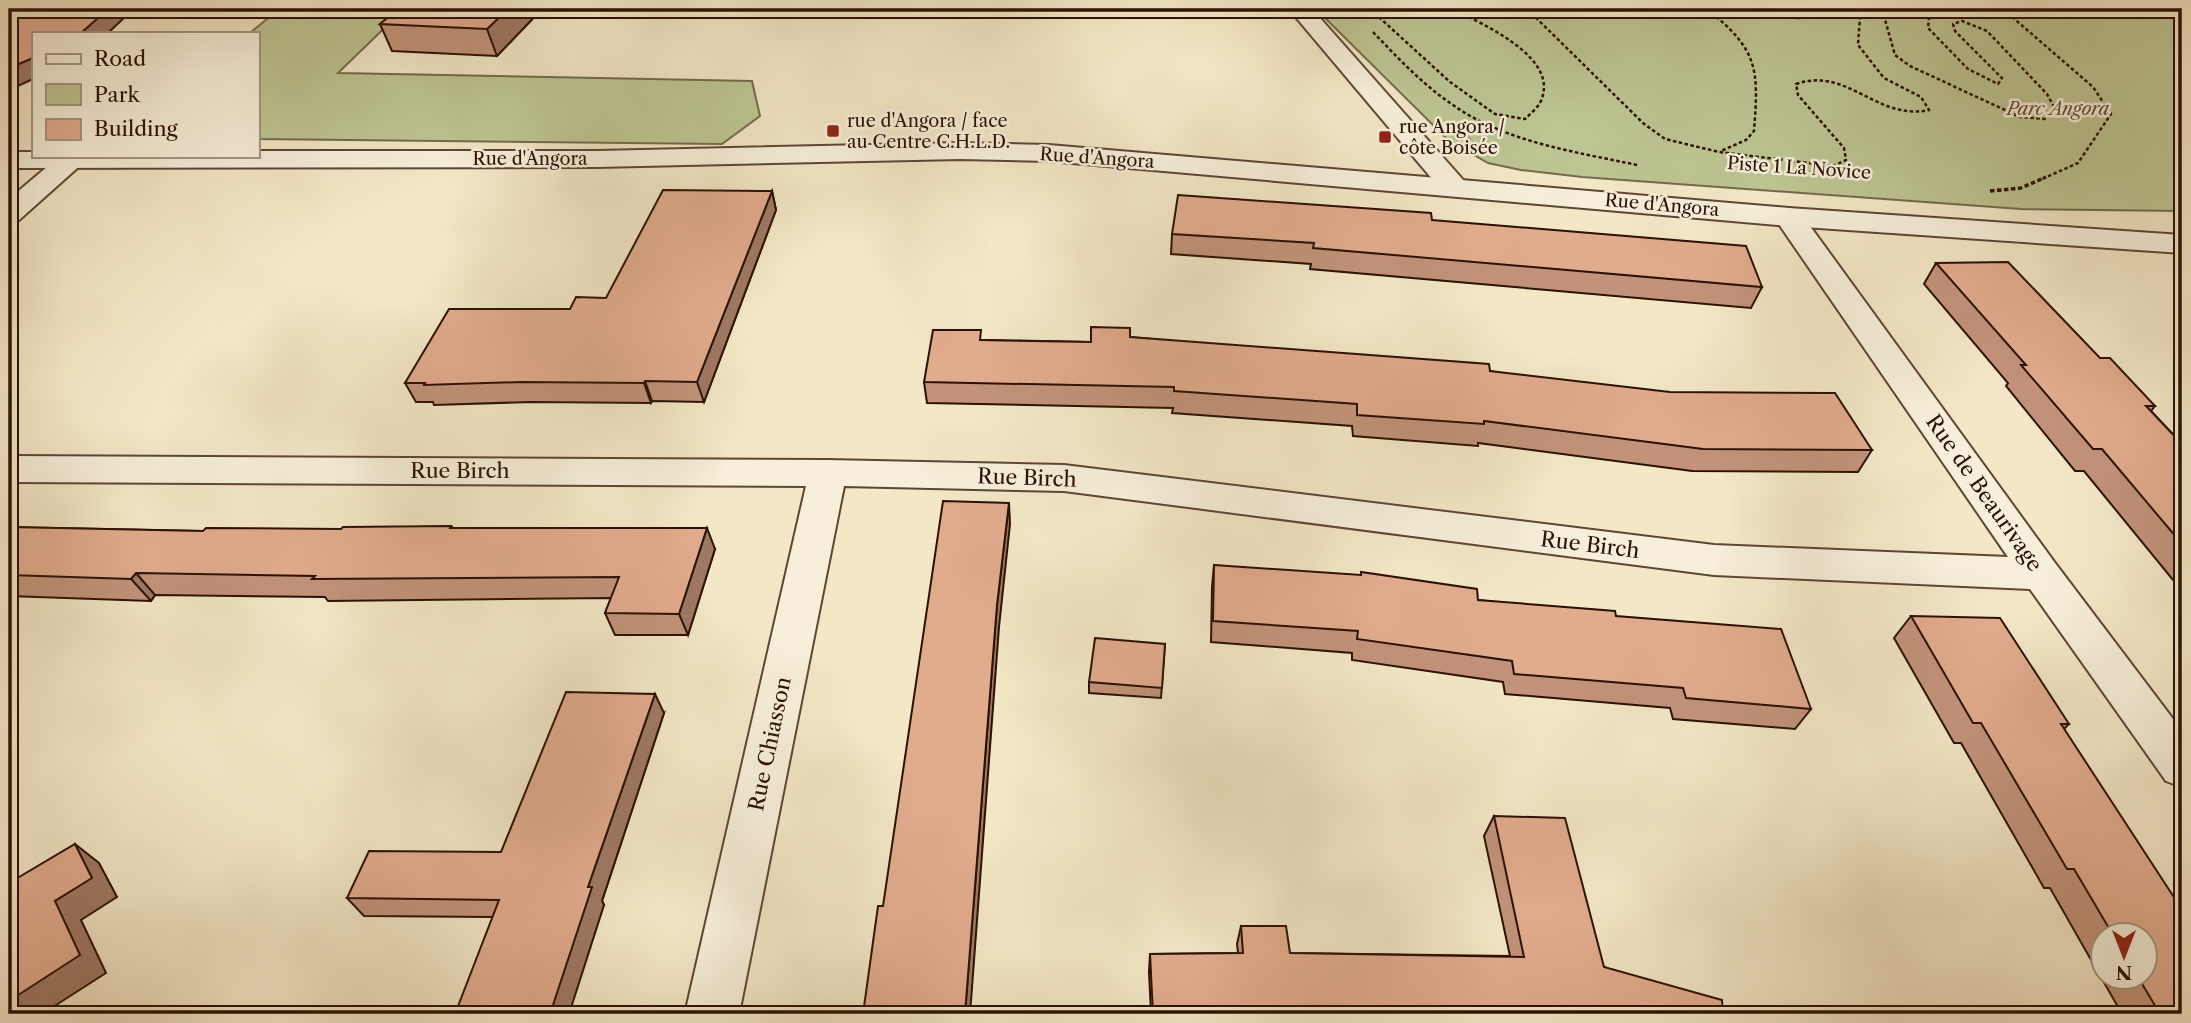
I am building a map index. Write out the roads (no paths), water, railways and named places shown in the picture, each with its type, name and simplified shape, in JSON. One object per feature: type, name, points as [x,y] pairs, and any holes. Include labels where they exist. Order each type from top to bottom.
[{"type":"street","points":[[1300,9],[1454,187]]},
{"type":"street","name":"Rue d'Angora","points":[[9,160],[70,162],[583,159],[960,151],[1049,153],[1790,216],[2182,243]]},
{"type":"street","points":[[9,214],[70,162]]},
{"type":"street","name":"Rue de Beaurivage","points":[[1790,216],[2040,574],[2182,768]]},
{"type":"street","name":"Rue Birch","points":[[9,469],[828,473],[1064,478],[1714,560],[2040,574]]},
{"type":"street","name":"Rue Chiasson","points":[[712,1014],[828,473]]},
{"type":"place","name":"rue d'Angora / face au Centre C.H.L.D.","points":[[833,131]]},
{"type":"place","name":"rue Angora / côte Boisée","points":[[1385,137]]},
{"type":"park label","name":"Parc Angora","points":[[2058,109]]}]
